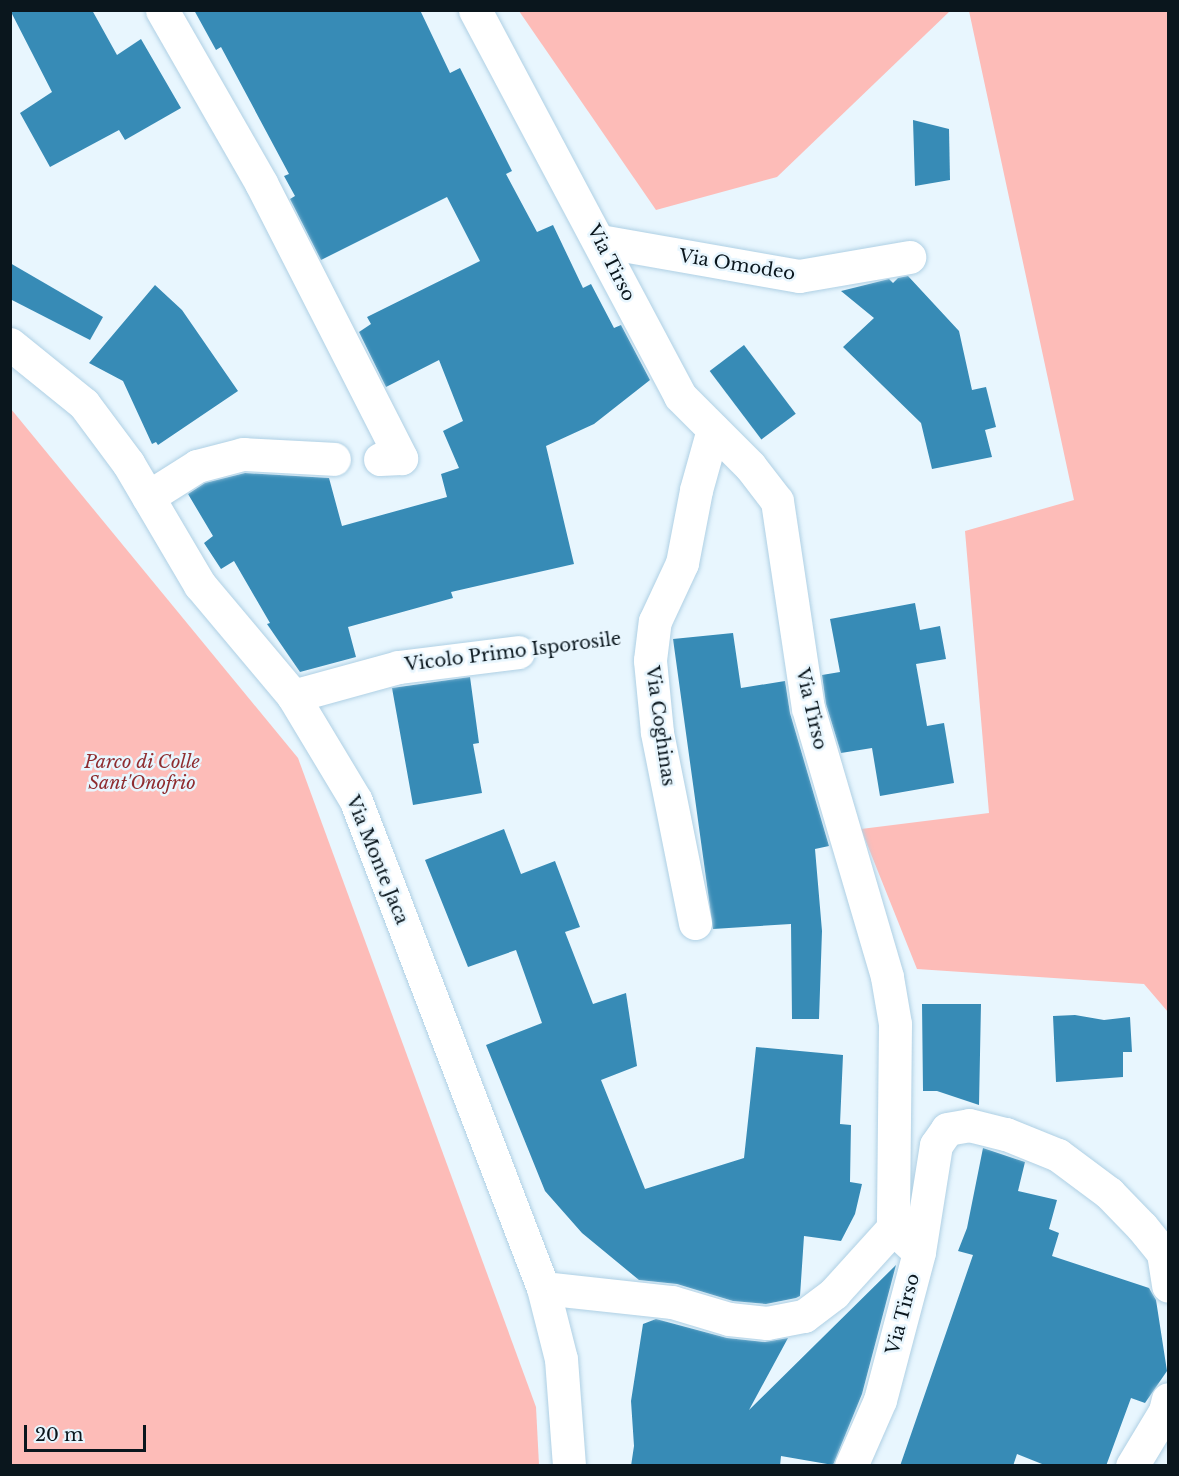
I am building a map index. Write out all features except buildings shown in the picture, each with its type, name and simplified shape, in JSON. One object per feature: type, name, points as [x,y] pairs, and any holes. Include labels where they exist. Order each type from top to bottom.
[{"type":"street","points":[[162,10],[261,183],[390,459]]},
{"type":"street","name":"Via Tirso","points":[[475,10],[600,241],[680,396],[750,466],[777,501],[808,708],[887,977],[894,1024],[893,1228],[919,1252],[880,1400],[851,1466]]},
{"type":"street","name":"Via Omodeo","points":[[600,241],[799,276],[909,256]]},
{"type":"street","name":"Via Monte Jaca","points":[[10,344],[84,404],[128,463],[200,585],[293,696],[356,801],[543,1288],[561,1359],[569,1466]]},
{"type":"street","name":"Via Coghinas","points":[[695,923],[657,732],[650,660],[655,621],[682,563],[696,490],[713,429]]},
{"type":"street","points":[[148,496],[196,466],[243,454],[334,459]]},
{"type":"street","name":"Vicolo Primo Isporosile","points":[[293,696],[398,667],[518,652]]},
{"type":"street","points":[[919,1252],[936,1145],[947,1130],[969,1125],[1006,1134],[1058,1155],[1109,1193],[1162,1253],[1168,1286]]},
{"type":"street","points":[[543,1288],[672,1302],[729,1319],[767,1323],[804,1316],[834,1293],[893,1228]]},
{"type":"street","points":[[1132,1466],[1165,1411],[1168,1399]]},
{"type":"path","name":"Vicolo Primo Isporosile","points":[[518,652],[618,637]]},
{"type":"green space","points":[[519,11],[950,11],[777,177],[656,210]]},
{"type":"green space","points":[[969,11],[1168,11],[1168,1012],[1144,984],[917,969],[861,829],[989,813],[965,531],[1074,500]]},
{"type":"green space","name":"Parco di Colle Sant'Onofrio","points":[[11,409],[298,758],[536,1407],[539,1465],[11,1465]]}]
